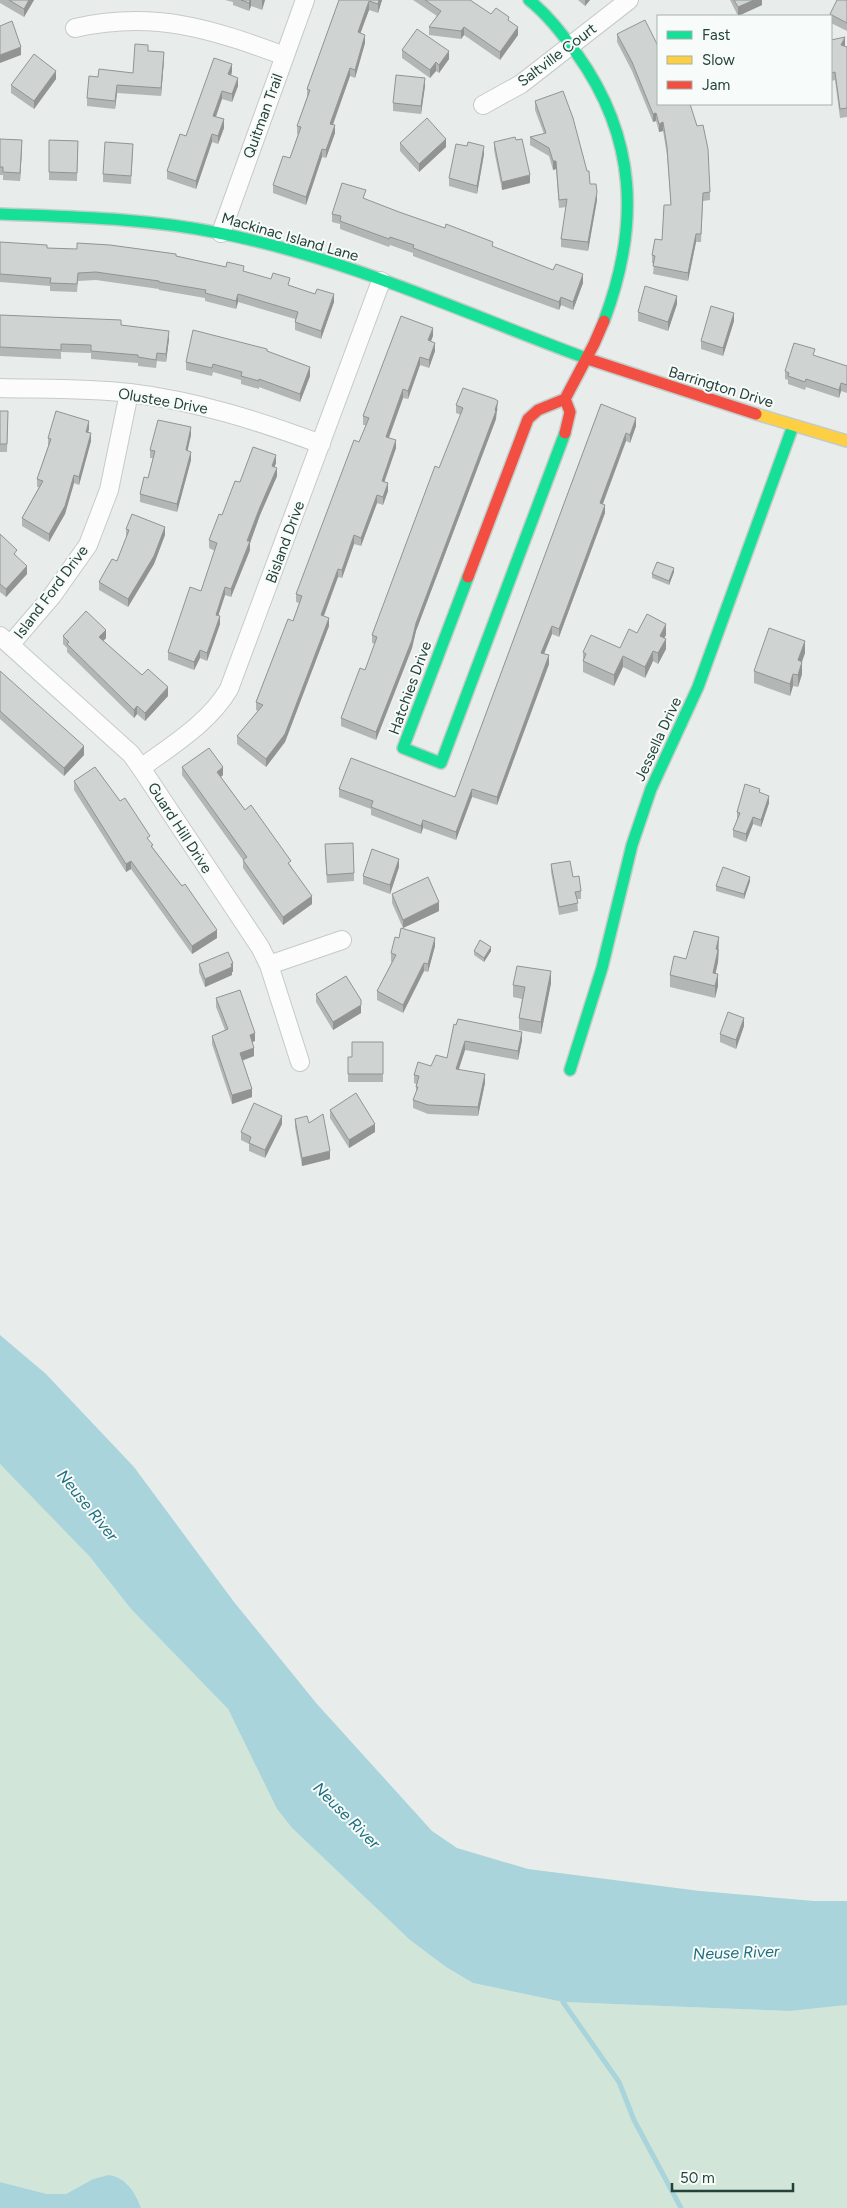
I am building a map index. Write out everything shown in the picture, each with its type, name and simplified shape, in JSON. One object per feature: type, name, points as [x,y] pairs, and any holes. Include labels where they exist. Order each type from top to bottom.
[{"type":"street","name":"Quitman Trail","points":[[221,233],[305,0]]},
{"type":"street","points":[[529,0],[553,22],[600,87],[612,112],[624,147],[629,189],[628,228],[620,268],[609,306],[598,337],[565,400]]},
{"type":"street","name":"Saltville Court","points":[[483,105],[521,84],[629,0]]},
{"type":"street","points":[[75,28],[123,20],[182,24],[217,32],[285,56]]},
{"type":"street","name":"Mackinac Island Lane","points":[[0,214],[110,217],[164,223],[221,233],[321,258],[586,358]]},
{"type":"street","name":"Bisland Drive","points":[[141,768],[208,718],[220,706],[229,689],[381,280]]},
{"type":"street","name":"Barrington Drive","points":[[586,358],[688,394],[847,442]]},
{"type":"street","name":"Olustee Drive","points":[[0,388],[129,393],[198,405],[266,424],[321,444]]},
{"type":"street","name":"Island Ford Drive","points":[[5,641],[52,596],[88,545],[109,490],[129,393]]},
{"type":"street","name":"Hatchies Drive","points":[[565,400],[570,412],[567,427],[441,763],[403,748],[525,425],[538,410],[565,400]]},
{"type":"street","name":"Jessella Drive","points":[[570,1070],[602,968],[632,845],[651,790],[698,687],[793,426]]},
{"type":"street","name":"Guard Hill Drive","points":[[5,641],[131,754],[141,768],[260,947],[300,1062]]},
{"type":"street","points":[[268,966],[342,940]]},
{"type":"green space","points":[[0,1464],[90,1557],[131,1609],[228,1709],[277,1809],[292,1828],[410,1940],[446,1967],[473,1983],[563,2002],[790,2011],[847,2005],[847,2208],[141,2208],[127,2183],[108,2175],[93,2179],[66,2194],[47,2194],[0,2182]]},
{"type":"water","name":"Neuse River","points":[[0,1335],[46,1374],[134,1467],[234,1602],[317,1704],[432,1831],[457,1848],[528,1869],[700,1891],[814,1901],[847,1901],[847,2005],[790,2011],[563,2002],[473,1983],[446,1967],[410,1940],[292,1828],[277,1809],[228,1709],[131,1609],[90,1557],[0,1464]]},
{"type":"water","points":[[108,2175],[120,2179],[129,2186],[141,2208],[0,2208],[0,2182],[47,2194],[66,2194],[93,2179]]},
{"type":"building","points":[[9,0],[29,0],[24,9]]},
{"type":"building","points":[[339,0],[379,0],[378,4],[369,1],[358,32],[365,35],[355,70],[350,68],[330,124],[335,125],[326,150],[322,149],[306,197],[273,185],[283,156],[290,158],[301,127],[297,126],[310,90],[307,89]]},
{"type":"building","points":[[425,0],[470,0],[491,14],[496,8],[509,17],[508,20],[518,27],[500,52],[464,27],[461,31],[429,27],[441,11]]},
{"type":"building","points":[[734,0],[754,0],[738,7]]},
{"type":"building","points":[[837,0],[847,0],[847,23],[830,14]]},
{"type":"building","points":[[645,20],[657,44],[657,105],[690,105],[697,126],[703,125],[708,149],[710,192],[703,193],[701,234],[696,234],[688,273],[653,266],[655,256],[652,255],[655,239],[662,240],[664,205],[671,205],[667,147],[663,122],[659,124],[656,113],[653,114],[632,62],[617,34]]},
{"type":"building","points":[[12,21],[21,47],[0,55],[0,26]]},
{"type":"building","points":[[417,29],[449,51],[439,65],[436,62],[430,70],[402,50]]},
{"type":"building","points":[[845,37],[841,45],[847,47],[847,108],[840,109],[835,72],[832,73],[832,40]]},
{"type":"building","points":[[135,44],[148,45],[148,51],[164,52],[161,88],[117,85],[115,101],[87,98],[89,76],[98,77],[99,69],[133,73]]},
{"type":"building","points":[[34,54],[56,71],[34,101],[11,85]]},
{"type":"building","points":[[214,58],[232,64],[228,74],[238,78],[232,94],[222,91],[213,116],[224,119],[218,136],[212,134],[196,181],[167,171],[180,134],[186,136]]},
{"type":"building","points":[[396,75],[425,78],[421,106],[393,103]]},
{"type":"building","points":[[563,91],[573,118],[587,171],[589,171],[590,184],[596,184],[597,192],[588,242],[561,239],[567,199],[559,200],[556,161],[553,161],[549,148],[530,137],[546,133],[535,101]]},
{"type":"building","points":[[427,118],[446,139],[419,164],[400,143]]},
{"type":"building","points":[[515,137],[516,140],[522,139],[530,175],[502,182],[494,142]]},
{"type":"building","points":[[0,139],[22,140],[20,173],[3,172],[3,167],[0,167]]},
{"type":"building","points":[[49,140],[78,141],[77,173],[49,172]]},
{"type":"building","points":[[105,142],[133,144],[131,176],[103,174]]},
{"type":"building","points":[[468,142],[484,146],[477,186],[449,178],[456,144],[467,146]]},
{"type":"building","points":[[342,183],[366,190],[363,198],[399,212],[445,228],[446,224],[493,242],[492,246],[553,270],[556,264],[583,274],[573,302],[561,297],[559,302],[413,248],[414,245],[390,237],[389,239],[340,221],[341,216],[332,214]]},
{"type":"building","points":[[0,242],[47,245],[47,248],[77,249],[77,243],[110,245],[176,254],[176,256],[226,267],[227,262],[244,266],[243,271],[271,279],[273,273],[290,278],[288,285],[315,294],[317,289],[334,294],[321,331],[295,322],[298,312],[238,294],[236,301],[205,293],[206,290],[96,272],[78,273],[77,284],[50,283],[51,278],[0,274]]},
{"type":"building","points":[[645,286],[677,296],[668,322],[638,312]]},
{"type":"building","points":[[711,306],[734,313],[723,348],[701,341]]},
{"type":"building","points":[[0,315],[121,320],[121,325],[169,331],[166,354],[157,353],[156,360],[138,357],[138,355],[91,351],[91,345],[61,344],[61,350],[0,347]]},
{"type":"building","points":[[401,316],[433,328],[428,340],[435,343],[429,360],[420,357],[408,391],[403,389],[386,437],[396,440],[382,481],[388,483],[383,497],[377,495],[361,538],[354,535],[342,570],[338,569],[321,615],[329,618],[285,734],[266,759],[237,736],[263,705],[256,702],[288,619],[293,621],[302,596],[296,594],[354,440],[359,442],[369,418],[363,416]]},
{"type":"building","points":[[193,330],[267,349],[267,351],[310,367],[300,394],[259,379],[259,381],[241,376],[242,372],[213,364],[212,368],[186,362]]},
{"type":"building","points":[[794,343],[815,349],[813,355],[847,366],[847,385],[841,383],[839,390],[806,379],[805,382],[788,376],[789,373],[785,371]]},
{"type":"building","points":[[463,388],[498,401],[496,411],[416,623],[412,640],[376,732],[341,718],[360,668],[365,670],[377,637],[372,635],[435,466],[439,468],[463,408],[456,405]]},
{"type":"building","points":[[601,404],[636,418],[630,435],[626,433],[600,503],[605,505],[559,629],[552,626],[541,653],[549,655],[497,797],[472,789],[456,832],[423,820],[421,826],[371,807],[373,801],[339,789],[351,758],[455,797]]},
{"type":"building","points":[[0,411],[8,411],[7,444],[0,444]]},
{"type":"building","points":[[56,411],[89,421],[86,432],[91,433],[79,477],[74,475],[65,506],[49,534],[22,518],[43,481],[37,479],[51,439],[48,438]]},
{"type":"building","points":[[158,420],[191,427],[186,450],[191,452],[177,504],[140,494],[144,477],[148,478],[155,451],[150,450]]},
{"type":"building","points":[[253,447],[276,455],[272,466],[277,468],[247,541],[250,541],[231,589],[225,587],[216,615],[220,616],[207,653],[200,650],[194,662],[168,652],[190,587],[201,591],[217,543],[209,540],[219,514],[222,515],[235,481],[240,482]]},
{"type":"building","points":[[132,514],[165,527],[154,556],[128,599],[99,582],[112,559],[117,561],[129,530],[126,529]]},
{"type":"building","points":[[0,534],[17,550],[14,554],[27,566],[6,589],[0,584]]},
{"type":"building","points":[[657,562],[674,568],[669,581],[652,574]]},
{"type":"building","points":[[86,611],[106,630],[99,637],[142,675],[148,669],[168,687],[145,713],[137,706],[134,710],[67,644],[69,642],[63,636]]},
{"type":"building","points":[[647,614],[666,624],[660,636],[666,639],[658,653],[653,651],[645,667],[623,656],[614,675],[583,661],[586,654],[583,652],[591,635],[620,648],[629,629],[637,633]]},
{"type":"building","points":[[769,628],[805,641],[798,660],[802,662],[798,675],[793,674],[790,684],[754,671]]},
{"type":"building","points":[[0,671],[84,746],[64,768],[0,711]]},
{"type":"building","points":[[209,748],[223,767],[217,772],[245,810],[251,805],[291,861],[288,863],[312,896],[283,917],[243,860],[247,857],[182,767]]},
{"type":"building","points":[[95,767],[120,801],[125,798],[150,836],[147,838],[153,845],[151,846],[182,886],[185,884],[217,930],[192,946],[131,861],[126,864],[74,781]]},
{"type":"building","points":[[745,784],[760,789],[759,792],[769,796],[761,820],[753,817],[746,834],[733,830],[740,813],[737,812]]},
{"type":"building","points":[[353,843],[354,873],[327,875],[325,844]]},
{"type":"building","points":[[372,849],[399,859],[390,885],[363,876]]},
{"type":"building","points":[[570,861],[573,877],[579,876],[581,891],[575,892],[578,903],[559,907],[551,864]]},
{"type":"building","points":[[723,867],[750,877],[744,894],[716,886]]},
{"type":"building","points":[[428,877],[439,902],[403,920],[392,894]]},
{"type":"building","points":[[401,928],[435,938],[428,964],[424,963],[403,1005],[377,991],[396,955],[391,953],[395,937],[399,938]]},
{"type":"building","points":[[694,931],[719,937],[713,973],[718,974],[715,986],[670,975],[674,956],[686,959]]},
{"type":"building","points":[[480,940],[491,947],[484,958],[474,951]]},
{"type":"building","points":[[228,952],[233,963],[231,964],[232,967],[205,979],[199,964]]},
{"type":"building","points":[[517,966],[551,971],[541,1022],[519,1018],[525,987],[513,985]]},
{"type":"building","points":[[346,976],[361,1000],[361,1005],[333,1022],[316,994]]},
{"type":"building","points":[[240,990],[255,1033],[250,1035],[254,1048],[240,1053],[252,1089],[232,1095],[212,1036],[228,1029],[216,998]]},
{"type":"building","points":[[728,1012],[744,1018],[736,1040],[720,1034]]},
{"type":"building","points":[[458,1019],[522,1032],[518,1051],[465,1041],[456,1069],[485,1074],[478,1107],[428,1105],[413,1100],[418,1087],[416,1087],[419,1076],[414,1075],[418,1062],[431,1066],[436,1055],[447,1058],[454,1024],[456,1025]]},
{"type":"building","points":[[352,1042],[383,1042],[383,1074],[348,1074],[348,1057],[352,1057]]},
{"type":"building","points":[[356,1093],[375,1124],[349,1140],[330,1110]]},
{"type":"building","points":[[254,1103],[282,1116],[265,1150],[249,1143],[251,1137],[241,1132]]},
{"type":"building","points":[[323,1114],[330,1151],[302,1158],[295,1119],[307,1116],[309,1123]]},
{"type":"waterway","points":[[566,1998],[563,2002],[619,2082],[634,2120],[681,2208]]},
{"type":"traffic: fast","points":[[529,0],[560,32],[577,54],[597,86],[612,118],[621,150],[626,183],[627,216],[623,251],[616,285],[604,321]]},
{"type":"traffic: fast","points":[[0,214],[110,219],[164,224],[219,233],[267,244],[361,272],[591,360]]},
{"type":"traffic: fast","points":[[570,1070],[602,968],[632,845],[651,789],[698,687],[793,426]]},
{"type":"traffic: fast","points":[[468,577],[403,748],[441,763],[565,433]]},
{"type":"traffic: slow","points":[[756,414],[847,441]]},
{"type":"traffic: jam","points":[[565,433],[570,412],[565,399],[604,321]]},
{"type":"traffic: jam","points":[[591,360],[756,414]]},
{"type":"traffic: jam","points":[[468,577],[528,419],[538,410],[565,399]]}]
